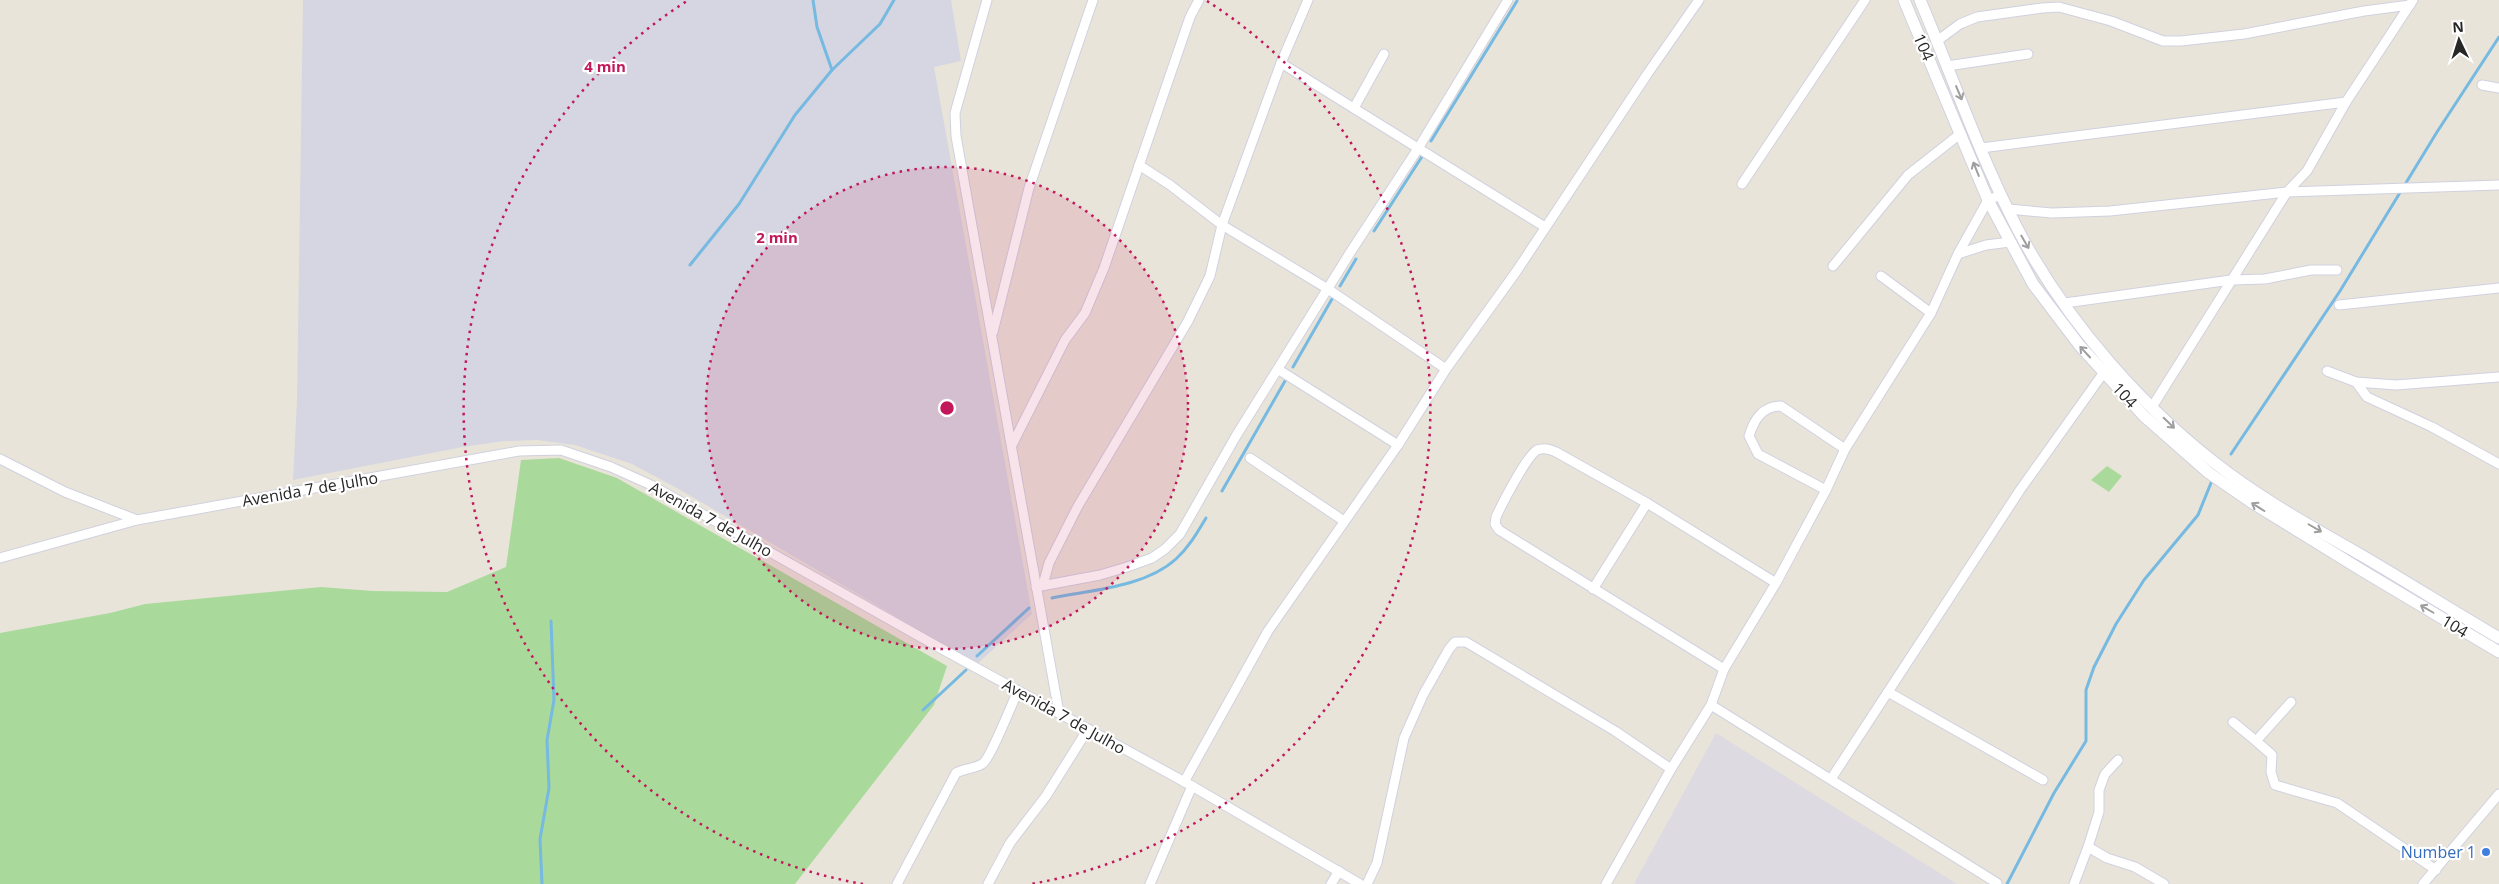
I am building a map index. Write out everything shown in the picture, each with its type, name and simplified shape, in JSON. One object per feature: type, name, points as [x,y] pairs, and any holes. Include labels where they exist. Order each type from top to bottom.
[{"type":"street","points":[[987,0],[960,94],[955,121],[966,198],[1040,586],[1059,713]]},
{"type":"street","points":[[992,335],[1029,188],[1093,0]]},
{"type":"street","points":[[1012,446],[1065,340],[1085,313],[1104,268],[1190,17],[1199,0]]},
{"type":"street","points":[[1040,586],[1078,506],[1142,400],[1210,276],[1222,225],[1281,63],[1308,0]]},
{"type":"street","points":[[1040,586],[1100,575],[1152,558],[1165,549],[1180,534],[1198,506],[1236,436],[1419,147],[1508,0]]},
{"type":"street","points":[[1150,884],[1188,784],[1268,631],[1398,445],[1446,369],[1516,272],[1699,0]]},
{"type":"street","points":[[1742,184],[1865,0]]},
{"type":"street","name":"104","points":[[1904,0],[1988,200],[2010,242],[2033,284],[2056,316],[2103,371],[2152,422],[2200,466],[2222,475],[2499,652]]},
{"type":"street","points":[[1920,0],[2001,194],[2032,253],[2065,303],[2113,364],[2152,407],[2222,475]]},
{"type":"street","points":[[1937,41],[1960,24],[1976,17],[2042,8],[2059,7],[2111,22],[2163,41],[2181,41],[2244,34],[2412,3]]},
{"type":"street","points":[[2152,407],[2287,192],[2307,171],[2346,102],[2412,3]]},
{"type":"street","points":[[1354,108],[1384,54]]},
{"type":"street","points":[[1947,66],[2028,54]]},
{"type":"street","points":[[1281,63],[1545,227]]},
{"type":"street","points":[[2482,85],[2499,88]]},
{"type":"street","points":[[1981,148],[2346,102]]},
{"type":"street","points":[[1833,266],[1908,175],[1960,134]]},
{"type":"street","points":[[1139,165],[1222,225],[1328,289],[1446,369]]},
{"type":"street","points":[[2008,209],[2052,213],[2110,211],[2287,192],[2499,185]]},
{"type":"street","points":[[1606,884],[1671,769],[1711,704],[1724,668],[1776,582],[1826,490],[1845,449],[1931,313],[1958,254],[1988,200],[2001,194]]},
{"type":"street","points":[[1958,254],[1986,245],[2010,242]]},
{"type":"street","points":[[2065,303],[2231,280],[2265,279],[2311,270],[2337,270]]},
{"type":"street","points":[[1881,276],[1931,313]]},
{"type":"street","points":[[2339,305],[2499,288]]},
{"type":"street","points":[[1831,779],[2020,490],[2103,371],[2113,364]]},
{"type":"street","points":[[1279,370],[1398,445]]},
{"type":"street","points":[[2327,371],[2356,382],[2396,385],[2499,377]]},
{"type":"street","points":[[2356,382],[2367,397],[2432,427],[2499,464]]},
{"type":"street","points":[[1826,490],[1758,454],[1750,436],[1752,426],[1765,410],[1772,406],[1781,406],[1845,449]]},
{"type":"street","points":[[1724,668],[1499,530],[1496,524],[1496,517],[1529,458],[1539,449],[1548,449],[1647,503],[1776,582]]},
{"type":"street","name":"Avenida 7 de Julho","points":[[0,558],[137,520],[519,451],[561,450],[611,467],[651,485],[1188,784],[1360,884]]},
{"type":"street","points":[[1250,458],[1344,521]]},
{"type":"street","points":[[0,459],[65,492],[137,520]]},
{"type":"street","points":[[1593,589],[1647,503]]},
{"type":"street","points":[[2286,517],[2499,638]]},
{"type":"street","points":[[1367,884],[1377,863],[1407,729],[1449,649],[1456,642],[1466,642],[1615,731],[1671,769]]},
{"type":"street","points":[[897,884],[956,773],[982,764],[991,753],[1018,691]]},
{"type":"street","points":[[1888,692],[2043,780]]},
{"type":"street","points":[[2256,741],[2290,702]]},
{"type":"street","points":[[1711,704],[1997,883]]},
{"type":"street","points":[[2233,722],[2272,754],[2270,772],[2275,785],[2337,802],[2436,870]]},
{"type":"street","points":[[988,884],[1010,843],[1046,796],[1088,729]]},
{"type":"street","points":[[2074,884],[2099,812],[2099,790],[2105,774],[2118,760]]},
{"type":"street","points":[[2424,884],[2498,796]]},
{"type":"street","points":[[2088,847],[2107,858],[2135,867],[2164,884]]},
{"type":"street","points":[[1331,884],[1339,872]]},
{"type":"shaded area","points":[[303,0],[951,0],[961,61],[934,67],[1032,614],[977,664],[684,492],[632,464],[575,445],[537,440],[504,441],[463,447],[293,480],[297,400]]},
{"type":"shaded area","points":[[1716,733],[1957,884],[1634,884]]},
{"type":"green space","points":[[559,458],[617,478],[947,666],[934,705],[795,884],[0,884],[0,633],[110,613],[145,604],[321,587],[373,591],[447,592],[506,567],[521,460]]},
{"type":"green space","points":[[2107,466],[2122,476],[2109,492],[2091,480]]},
{"type":"waterway","points":[[813,0],[817,27],[832,70]]},
{"type":"waterway","points":[[690,265],[739,204],[795,115],[832,70],[880,24],[894,0]]},
{"type":"waterway","points":[[1431,141],[1517,1]]},
{"type":"waterway","points":[[2231,454],[2340,291],[2437,132],[2499,37]]},
{"type":"waterway","points":[[1374,231],[1423,155]]},
{"type":"waterway","points":[[1340,286],[1356,259]]},
{"type":"waterway","points":[[1293,367],[1332,299]]},
{"type":"waterway","points":[[1222,491],[1285,381]]},
{"type":"waterway","points":[[2007,884],[2054,793],[2086,741],[2086,690],[2094,667],[2116,624],[2144,580],[2198,515],[2211,483]]},
{"type":"waterway","points":[[1052,598],[1101,590],[1134,582],[1149,576],[1176,559],[1185,550],[1206,518]]},
{"type":"waterway","points":[[977,656],[1029,608]]},
{"type":"waterway","points":[[542,884],[540,839],[549,788],[547,740],[554,700],[551,621]]},
{"type":"waterway","points":[[923,710],[966,670]]},
{"type":"place","name":"Number 1","points":[[2486,852]]}]
